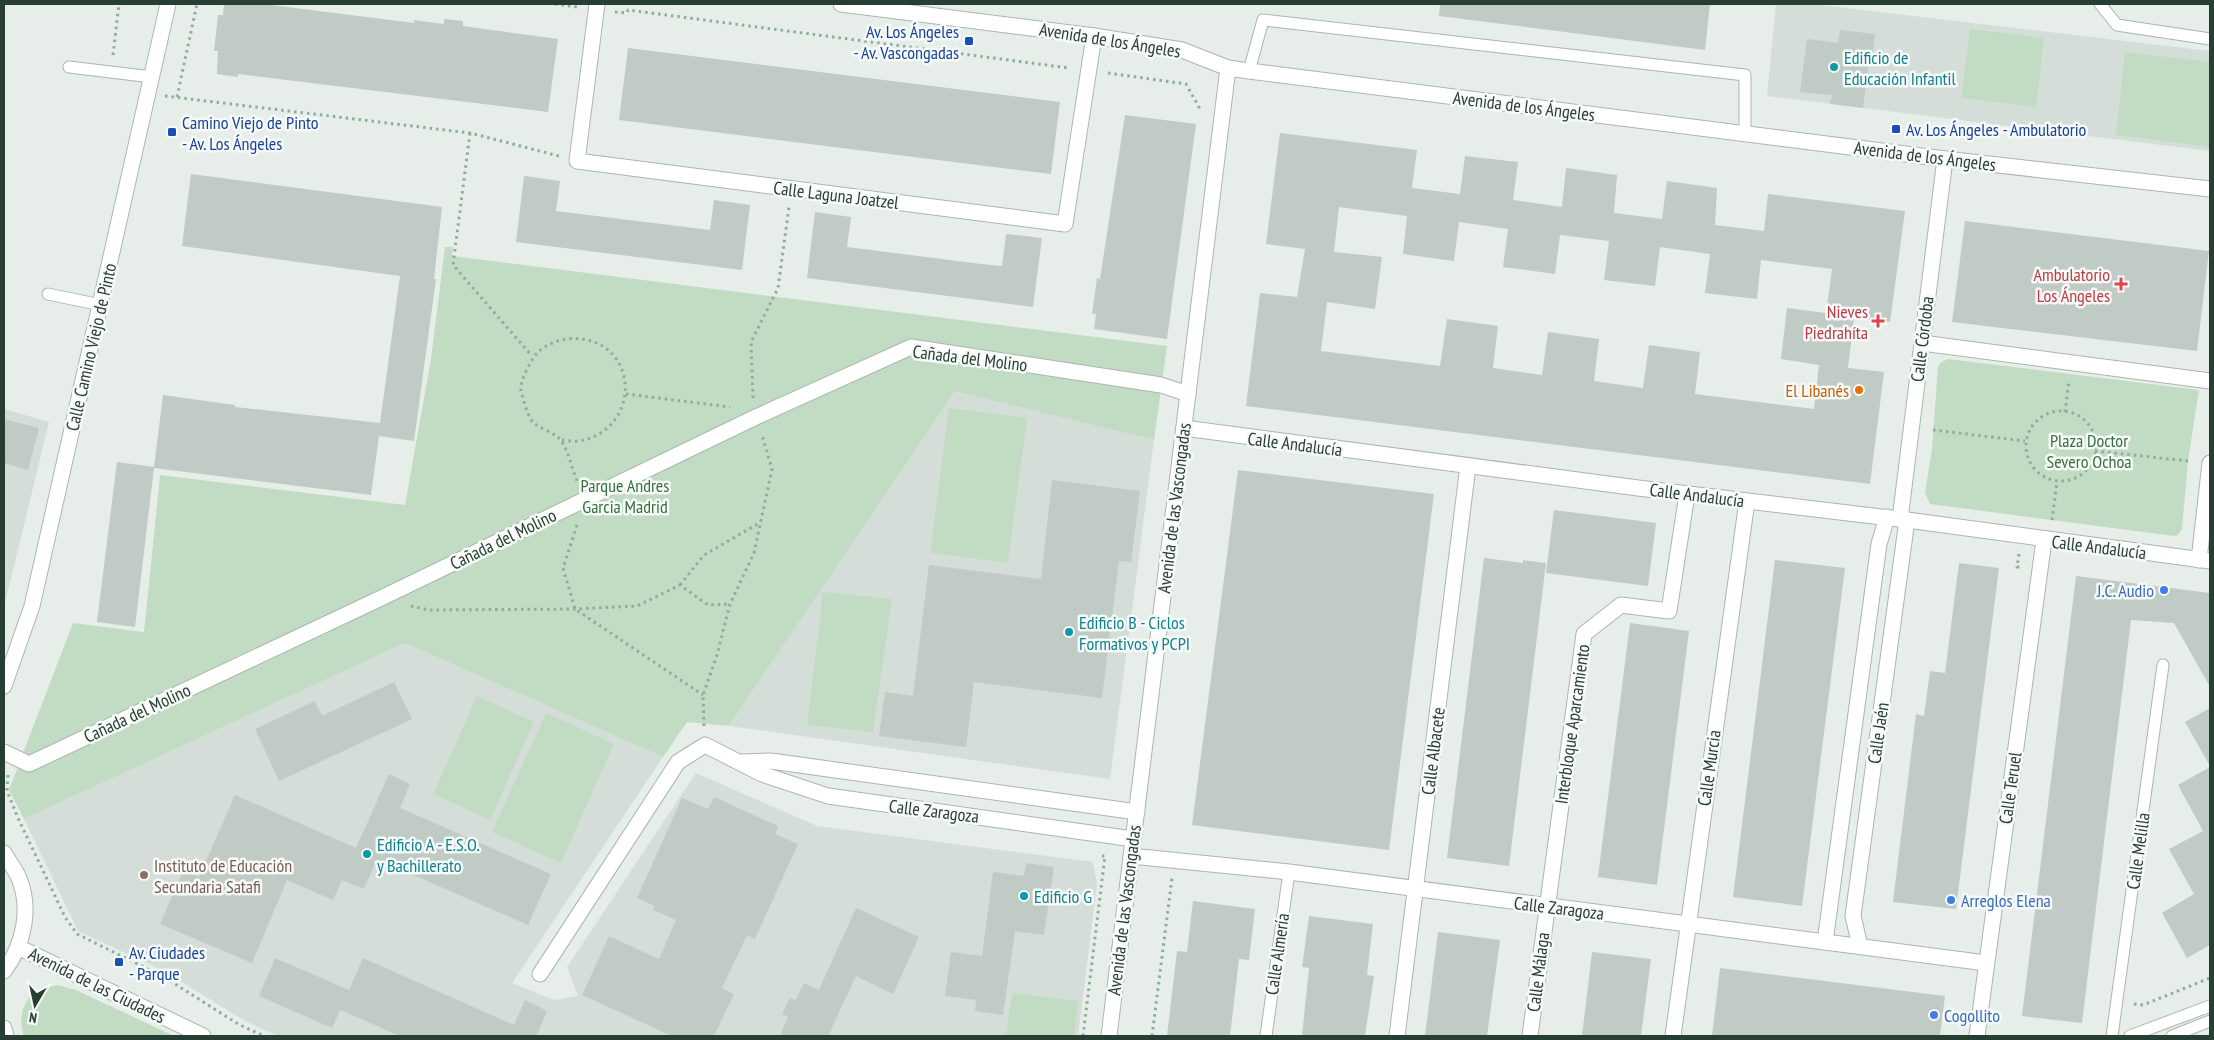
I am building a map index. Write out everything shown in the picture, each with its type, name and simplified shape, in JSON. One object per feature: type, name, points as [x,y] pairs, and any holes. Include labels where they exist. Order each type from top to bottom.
[{"type":"street","name":"Calle Camino Viejo de Pinto","points":[[4,686],[32,606],[168,4]]},
{"type":"street","name":"Avenida de los Ángeles","points":[[841,4],[1094,36],[1182,50],[1228,68],[1248,71],[2210,189]]},
{"type":"street","points":[[576,161],[596,6]]},
{"type":"street","name":"Calle Laguna Joatzel","points":[[576,161],[1065,224],[1094,36]]},
{"type":"street","name":"Avenida de las Vascongadas","points":[[1109,1036],[1228,68]]},
{"type":"street","name":"Calle Córdoba","points":[[1898,519],[1945,158]]},
{"type":"street","points":[[1922,343],[2210,381]]},
{"type":"street","name":"Cañada del Molino","points":[[8,754],[29,764],[584,500],[754,413],[911,347],[1161,385],[1188,394]]},
{"type":"street","name":"Calle Andalucía","points":[[1184,428],[2205,560]]},
{"type":"street","points":[[2205,560],[2210,463]]},
{"type":"street","name":"Calle Albacete","points":[[1398,1036],[1468,466]]},
{"type":"street","name":"Interbloque Aparcamiento","points":[[1547,907],[1584,634],[1621,605],[1669,611],[1687,494]]},
{"type":"street","name":"Calle Murcia","points":[[1673,1036],[1747,501]]},
{"type":"street","name":"Calle Jaén","points":[[1825,942],[1880,544],[1898,519]]},
{"type":"street","name":"Calle Jaén","points":[[1860,946],[1853,916],[1898,519]]},
{"type":"street","name":"Calle Teruel","points":[[1978,1036],[1986,963],[2044,540]]},
{"type":"street","points":[[540,974],[678,762],[705,745]]},
{"type":"street","name":"Calle Zaragoza","points":[[705,745],[762,774],[828,796],[1133,839]]},
{"type":"street","name":"Calle Zaragoza","points":[[740,762],[771,761],[1137,812]]},
{"type":"street","points":[[4,853],[18,877],[25,906],[23,935],[13,960],[4,971]]},
{"type":"street","name":"Calle Zaragoza","points":[[1131,856],[1289,872],[1986,963]]},
{"type":"street","name":"Calle Málaga","points":[[1530,1036],[1547,907]]},
{"type":"street","name":"Avenida de las Ciudades","points":[[18,947],[203,1036]]},
{"type":"street","points":[[4,1028],[6,1036]]},
{"type":"lane","points":[[2100,4],[2117,25],[2210,38]]},
{"type":"lane","points":[[1248,71],[1263,20],[1745,75],[1745,133]]},
{"type":"lane","points":[[69,67],[152,77]]},
{"type":"lane","points":[[48,294],[101,305]]},
{"type":"lane","name":"Calle Melilla","points":[[2112,1036],[2164,665]]},
{"type":"lane","name":"Calle Almería","points":[[1266,1036],[1289,872]]},
{"type":"lane","points":[[2130,1036],[2210,1006]]},
{"type":"lane","points":[[2172,1036],[2210,1021]]},
{"type":"path","points":[[111,72],[119,4]]},
{"type":"path","points":[[177,98],[197,4]]},
{"type":"path","points":[[555,4],[596,6],[627,13],[628,10],[1186,84],[1200,109],[1223,112]]},
{"type":"path","points":[[148,94],[470,133],[576,161]]},
{"type":"path","points":[[470,133],[453,265],[532,356]]},
{"type":"path","points":[[705,745],[703,695],[717,655],[730,604],[754,553],[772,469],[754,413],[751,342],[778,288],[791,189]]},
{"type":"path","points":[[571,337],[593,341],[612,353],[623,372],[626,394],[619,415],[604,432],[584,441],[562,440],[532,422],[521,389],[532,356],[550,342],[571,337]]},
{"type":"path","points":[[2065,412],[2070,374]]},
{"type":"path","points":[[626,394],[754,413]]},
{"type":"path","points":[[2054,412],[2065,412],[2076,415],[2085,422],[2092,431],[2096,442],[2091,464],[2084,473],[2074,479],[2058,481],[2050,480],[2040,475],[2032,466],[2027,456],[2025,441],[2034,423],[2043,416],[2054,412]]},
{"type":"path","points":[[1933,430],[2025,441]]},
{"type":"path","points":[[562,440],[584,500],[563,568],[575,610],[703,695]]},
{"type":"path","points":[[2095,451],[2188,461]]},
{"type":"path","points":[[2052,521],[2058,481]]},
{"type":"path","points":[[377,600],[429,610],[575,610],[638,606],[680,585],[704,555],[761,522]]},
{"type":"path","points":[[680,585],[708,605],[730,604]]},
{"type":"path","points":[[8,754],[7,791],[65,917],[77,934],[164,977],[238,1024],[264,1036]]},
{"type":"path","points":[[1083,1036],[1105,856],[1091,854],[1093,833]]},
{"type":"path","points":[[1152,1036],[1174,860]]},
{"type":"path","points":[[2117,1002],[2143,1005],[2210,978]]},
{"type":"shaded area","points":[[1776,4],[1812,4],[2210,51],[2210,151],[1767,96]]},
{"type":"shaded area","points":[[955,390],[1154,440],[1110,779],[729,726]]},
{"type":"shaded area","points":[[4,409],[49,422],[4,607]]},
{"type":"shaded area","points":[[405,643],[663,757],[512,983],[554,1000],[578,996],[567,967],[696,773],[817,826],[1093,862],[1097,884],[1078,1036],[278,1036],[243,1020],[166,972],[78,931],[24,819]]},
{"type":"green space","points":[[1970,29],[2044,38],[2036,107],[1961,98]]},
{"type":"green space","points":[[2125,52],[2210,62],[2210,147],[2116,135]]},
{"type":"green space","name":"Parque Andres Garcia Madrid","points":[[445,247],[453,247],[452,256],[1167,346],[1154,440],[955,391],[729,726],[687,722],[663,757],[405,643],[24,819],[9,790],[73,623],[144,632],[160,475],[405,505],[431,359]]},
{"type":"green space","name":"Plaza Doctor Severo Ochoa","points":[[1948,359],[2199,390],[2188,461],[2182,529],[2178,535],[1930,504],[1925,493],[1932,449],[1938,367],[1940,363]]},
{"type":"green space","points":[[949,408],[1027,418],[1008,563],[930,553]]},
{"type":"green space","points":[[823,592],[892,599],[873,732],[807,725]]},
{"type":"green space","points":[[477,696],[534,722],[490,820],[433,794]]},
{"type":"green space","points":[[546,713],[614,744],[561,863],[492,832]]},
{"type":"green space","points":[[58,985],[76,990],[174,1036],[24,1036],[21,1022],[23,1008],[30,996],[35,992]]},
{"type":"green space","points":[[1012,993],[1078,1001],[1074,1036],[1006,1036]]},
{"type":"building","points":[[224,4],[263,4],[414,23],[414,20],[444,24],[444,19],[463,21],[463,26],[558,39],[548,112],[238,74],[238,77],[217,74],[218,51],[214,51],[218,15],[223,15]]},
{"type":"building","points":[[1440,4],[1710,4],[1705,50],[1439,16]]},
{"type":"building","name":"Edificio de Educación Infantil","points":[[1840,30],[1875,34],[1872,61],[1869,60],[1863,108],[1830,104],[1832,95],[1800,92],[1807,39],[1838,43]]},
{"type":"building","points":[[628,48],[1060,102],[1051,174],[619,120]]},
{"type":"building","points":[[1125,115],[1196,124],[1167,339],[1094,329],[1096,314],[1092,314],[1097,278],[1100,279]]},
{"type":"building","points":[[1280,133],[1417,150],[1412,188],[1460,194],[1465,156],[1518,162],[1513,200],[1562,207],[1566,168],[1617,175],[1614,213],[1662,219],[1667,181],[1717,188],[1715,225],[1764,231],[1768,194],[1905,211],[1890,322],[1854,318],[1848,368],[1884,372],[1870,484],[1246,406],[1260,293],[1297,297],[1305,249],[1266,244]],"holes":[[[1339,207],[1407,216],[1403,254],[1454,261],[1459,222],[1508,229],[1503,267],[1555,274],[1560,235],[1609,241],[1604,280],[1655,286],[1660,247],[1710,254],[1705,293],[1757,299],[1761,260],[1832,269],[1826,313],[1787,308],[1781,359],[1819,365],[1814,409],[1695,394],[1700,352],[1649,345],[1643,388],[1594,381],[1599,339],[1548,332],[1542,375],[1493,368],[1498,326],[1447,319],[1440,366],[1321,351],[1327,302],[1375,309],[1382,257],[1334,252]]]},
{"type":"building","points":[[191,174],[442,207],[434,279],[436,279],[414,441],[379,436],[371,495],[154,468],[135,627],[97,622],[117,462],[154,467],[163,395],[235,405],[235,407],[380,423],[400,276],[182,246]]},
{"type":"building","points":[[524,176],[560,181],[556,211],[710,230],[714,200],[750,205],[742,270],[516,242]]},
{"type":"building","points":[[815,212],[851,217],[847,247],[981,264],[1002,266],[1006,234],[1042,238],[1033,307],[807,278]]},
{"type":"building","name":"Ambulatorio Los Ángeles","points":[[1965,221],[2209,251],[2197,351],[1952,322]]},
{"type":"building","points":[[4,419],[39,428],[28,470],[4,463]]},
{"type":"building","points":[[1238,470],[1434,494],[1389,850],[1192,825]]},
{"type":"building","points":[[1052,480],[1140,491],[1131,562],[1119,561],[1102,698],[974,682],[966,747],[879,736],[885,692],[913,696],[929,565],[1041,579]]},
{"type":"building","points":[[1554,510],[1656,523],[1648,586],[1546,573]]},
{"type":"building","points":[[1484,558],[1523,563],[1523,560],[1546,563],[1509,866],[1447,858]]},
{"type":"building","points":[[1775,560],[1845,568],[1802,906],[1733,897]]},
{"type":"building","points":[[1959,563],[1999,568],[1956,909],[1893,902],[1916,714],[1924,716],[1930,671],[1945,673]]},
{"type":"building","points":[[2076,576],[2210,593],[2210,687],[2174,623],[2131,620],[2082,1023],[2022,1016]]},
{"type":"building","points":[[1630,623],[1689,631],[1657,885],[1598,877]]},
{"type":"building","points":[[394,682],[412,719],[279,781],[255,729],[315,701],[322,716]]},
{"type":"building","points":[[2210,708],[2210,766],[2185,722]]},
{"type":"building","points":[[2210,767],[2210,945],[2187,958],[2162,913],[2194,894],[2169,849],[2203,831],[2178,785]]},
{"type":"building","name":"Edificio A - E.S.O. y Bachillerato","points":[[389,774],[410,784],[400,808],[551,874],[528,925],[377,859],[364,889],[342,880],[333,900],[287,880],[252,963],[160,924],[183,871],[199,877],[235,795],[356,848]]},
{"type":"building","points":[[714,797],[778,826],[775,834],[798,844],[755,939],[747,935],[722,988],[734,994],[714,1036],[672,1036],[582,995],[609,936],[659,959],[676,920],[653,910],[655,906],[637,898],[682,798],[708,809]]},
{"type":"building","points":[[1026,863],[1054,867],[1044,935],[1015,931],[1003,1015],[975,1011],[976,1000],[945,996],[951,952],[982,956],[993,872],[1024,876]]},
{"type":"building","points":[[1193,901],[1255,909],[1249,960],[1239,959],[1230,1036],[1167,1036],[1177,951],[1187,952]]},
{"type":"building","points":[[856,908],[919,937],[893,994],[856,976],[828,1036],[780,1036],[788,1017],[782,1014],[790,998],[796,1000],[804,983],[819,990]]},
{"type":"building","points":[[1309,916],[1373,924],[1367,975],[1374,976],[1365,1036],[1302,1036],[1309,968],[1302,967]]},
{"type":"building","points":[[1438,932],[1500,940],[1487,1036],[1425,1036]]},
{"type":"building","points":[[1592,952],[1651,959],[1641,1036],[1582,1036]]},
{"type":"building","points":[[275,958],[349,990],[363,958],[514,1025],[525,1000],[547,1011],[537,1035],[540,1036],[400,1036],[340,1010],[332,1028],[259,996]]},
{"type":"building","points":[[1720,968],[1945,996],[1940,1036],[1712,1036]]},
{"type":"place","name":"Av. Los Ángeles - Av. Vascongadas","points":[[969,41]]},
{"type":"place","name":"Edificio de Educación Infantil","points":[[1834,67]]},
{"type":"place","name":"Av. Los Ángeles - Ambulatorio","points":[[1896,129]]},
{"type":"place","name":"Camino Viejo de Pinto - Av. Los Ángeles","points":[[172,132]]},
{"type":"place","name":"Ambulatorio Los Ángeles","points":[[2121,284]]},
{"type":"place","name":"Nieves Piedrahíta","points":[[1878,321]]},
{"type":"place","name":"El Libanés","points":[[1859,390]]},
{"type":"place","name":"J.C. Audio","points":[[2164,590]]},
{"type":"place","name":"Edificio B - Ciclos Formativos y PCPI","points":[[1069,632]]},
{"type":"place","name":"Edificio A - E.S.O. y Bachillerato","points":[[367,854]]},
{"type":"place","name":"Instituto de Educación Secundaria Satafi","points":[[144,875]]},
{"type":"place","name":"Edificio G","points":[[1024,896]]},
{"type":"place","name":"Arreglos Elena","points":[[1951,900]]},
{"type":"place","name":"Av. Ciudades - Parque","points":[[119,962]]},
{"type":"place","name":"Cogollito","points":[[1934,1015]]}]
